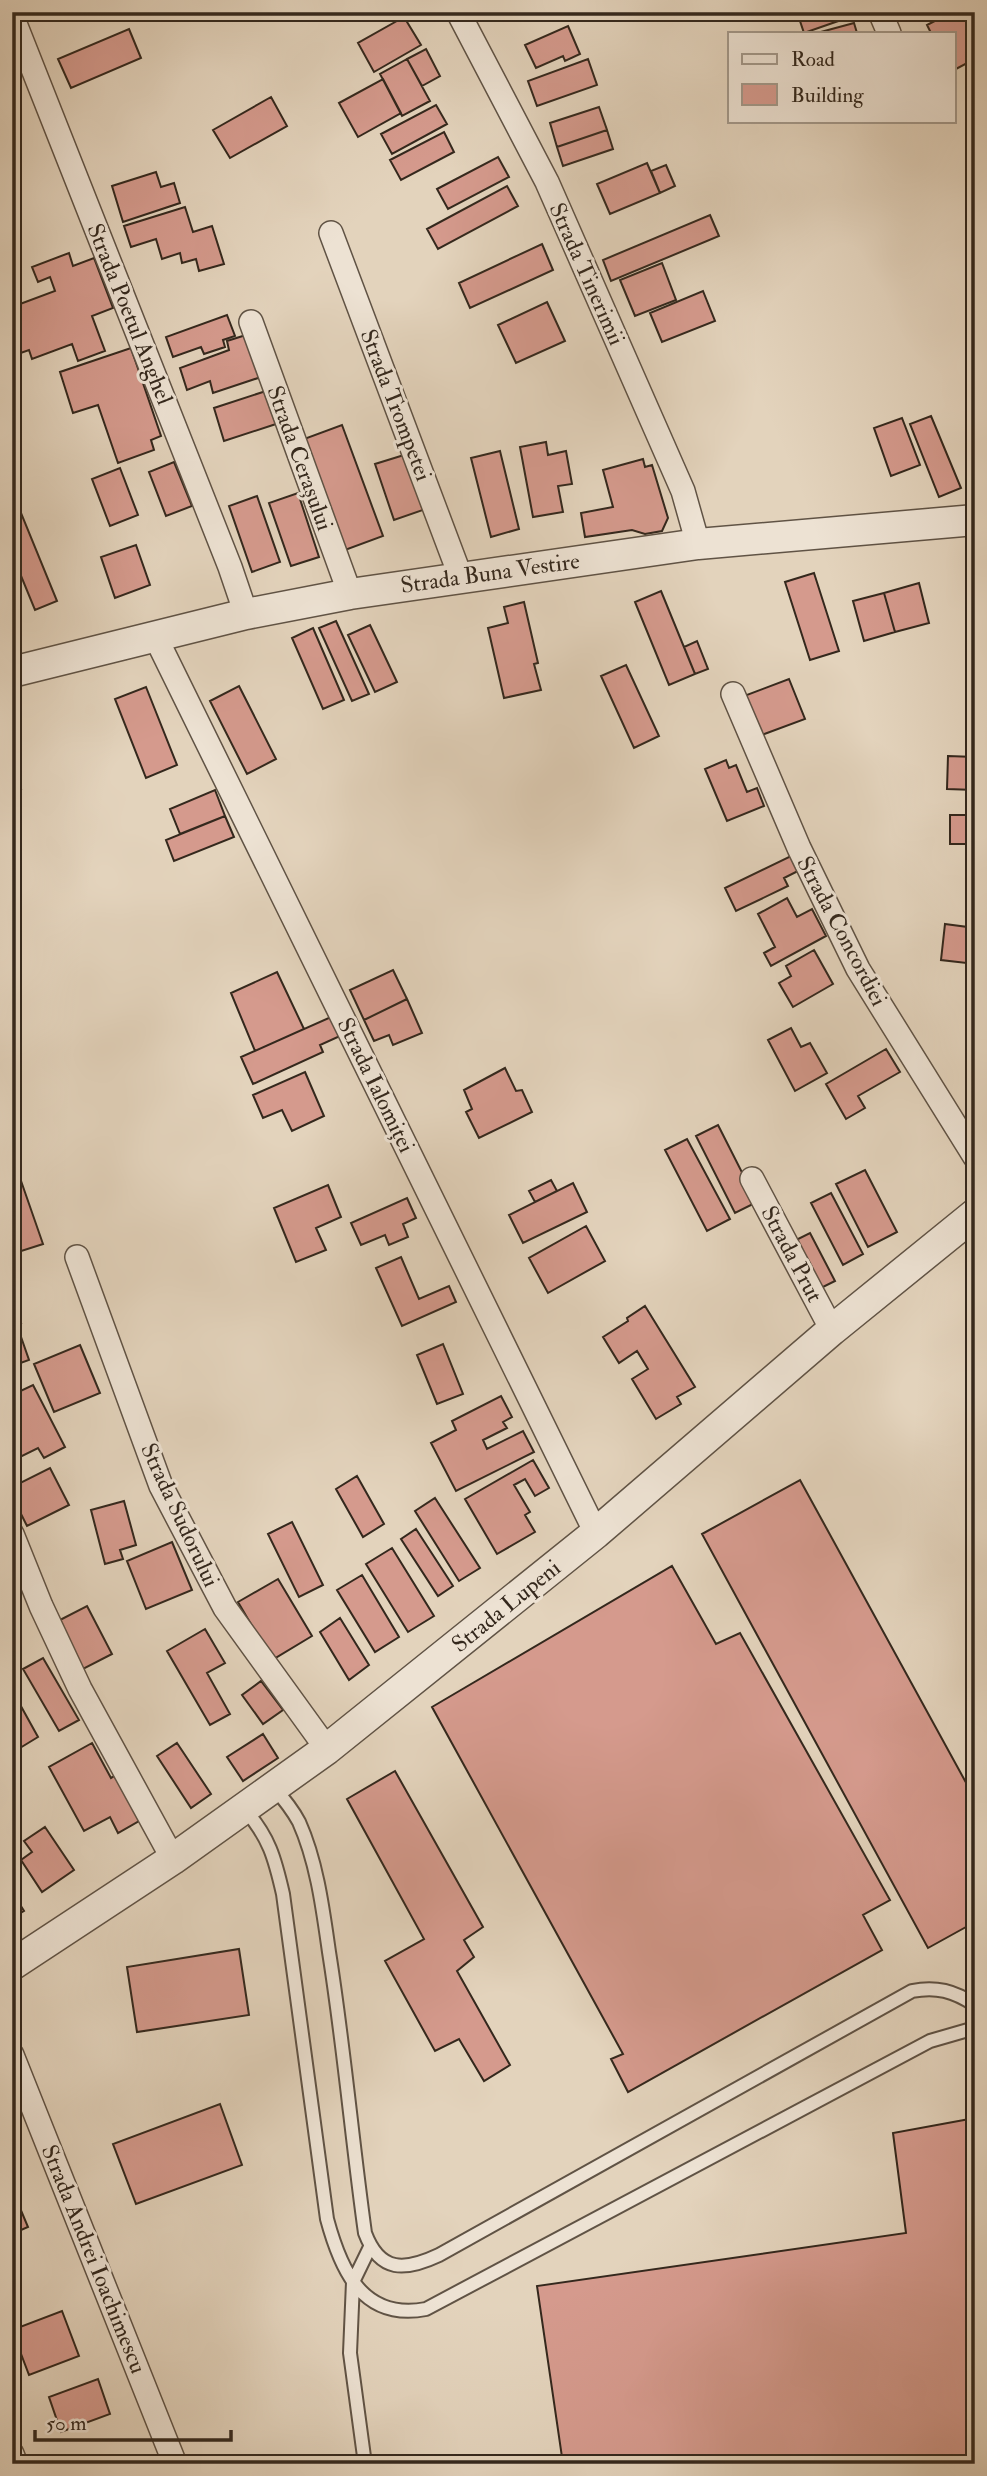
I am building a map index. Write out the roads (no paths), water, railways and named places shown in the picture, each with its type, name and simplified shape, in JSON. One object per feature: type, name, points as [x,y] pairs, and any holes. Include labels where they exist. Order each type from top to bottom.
[{"type":"street","name":"Strada Tinerimii","points":[[458,12],[547,182],[683,491],[698,544]]},
{"type":"street","points":[[880,12],[889,32]]},
{"type":"street","name":"Strada Poetul Anghel","points":[[12,16],[225,554],[246,614]]},
{"type":"street","name":"Strada Trompetei","points":[[331,233],[460,578]]},
{"type":"street","name":"Strada Cerașului","points":[[251,322],[350,594]]},
{"type":"street","name":"Strada Buna Vestire","points":[[12,672],[246,614],[350,594],[698,544],[975,520]]},
{"type":"street","name":"Strada Ialomiței","points":[[155,636],[596,1533]]},
{"type":"street","name":"Strada Concordiei","points":[[733,694],[799,848],[858,970],[975,1157]]},
{"type":"street","name":"Strada Prut","points":[[752,1179],[832,1330]]},
{"type":"street","name":"Strada Lupeni","points":[[12,1965],[173,1859],[327,1749],[596,1533],[832,1330],[975,1214]]},
{"type":"street","name":"Strada Sudorului","points":[[77,1257],[161,1486],[225,1608],[327,1749]]},
{"type":"street","points":[[12,1534],[41,1606],[80,1689],[173,1859]]},
{"type":"street","name":"Strada Andrei Ioachimescu","points":[[12,2055],[175,2464]]},
{"type":"street","points":[[12,2454],[16,2464]]},
{"type":"lane","points":[[274,1788],[290,1806],[298,1822],[306,1841],[318,1891],[341,2030],[365,2233],[370,2247],[378,2257],[394,2266],[425,2261],[912,1991],[928,1988],[948,1991],[975,2005]]},
{"type":"lane","points":[[244,1809],[265,1835],[278,1873],[290,1937],[327,2219],[338,2256],[353,2282],[365,2295],[381,2306],[396,2311],[426,2309],[930,2041],[975,2028]]},
{"type":"lane","points":[[365,2464],[350,2353],[353,2282],[370,2247]]}]
